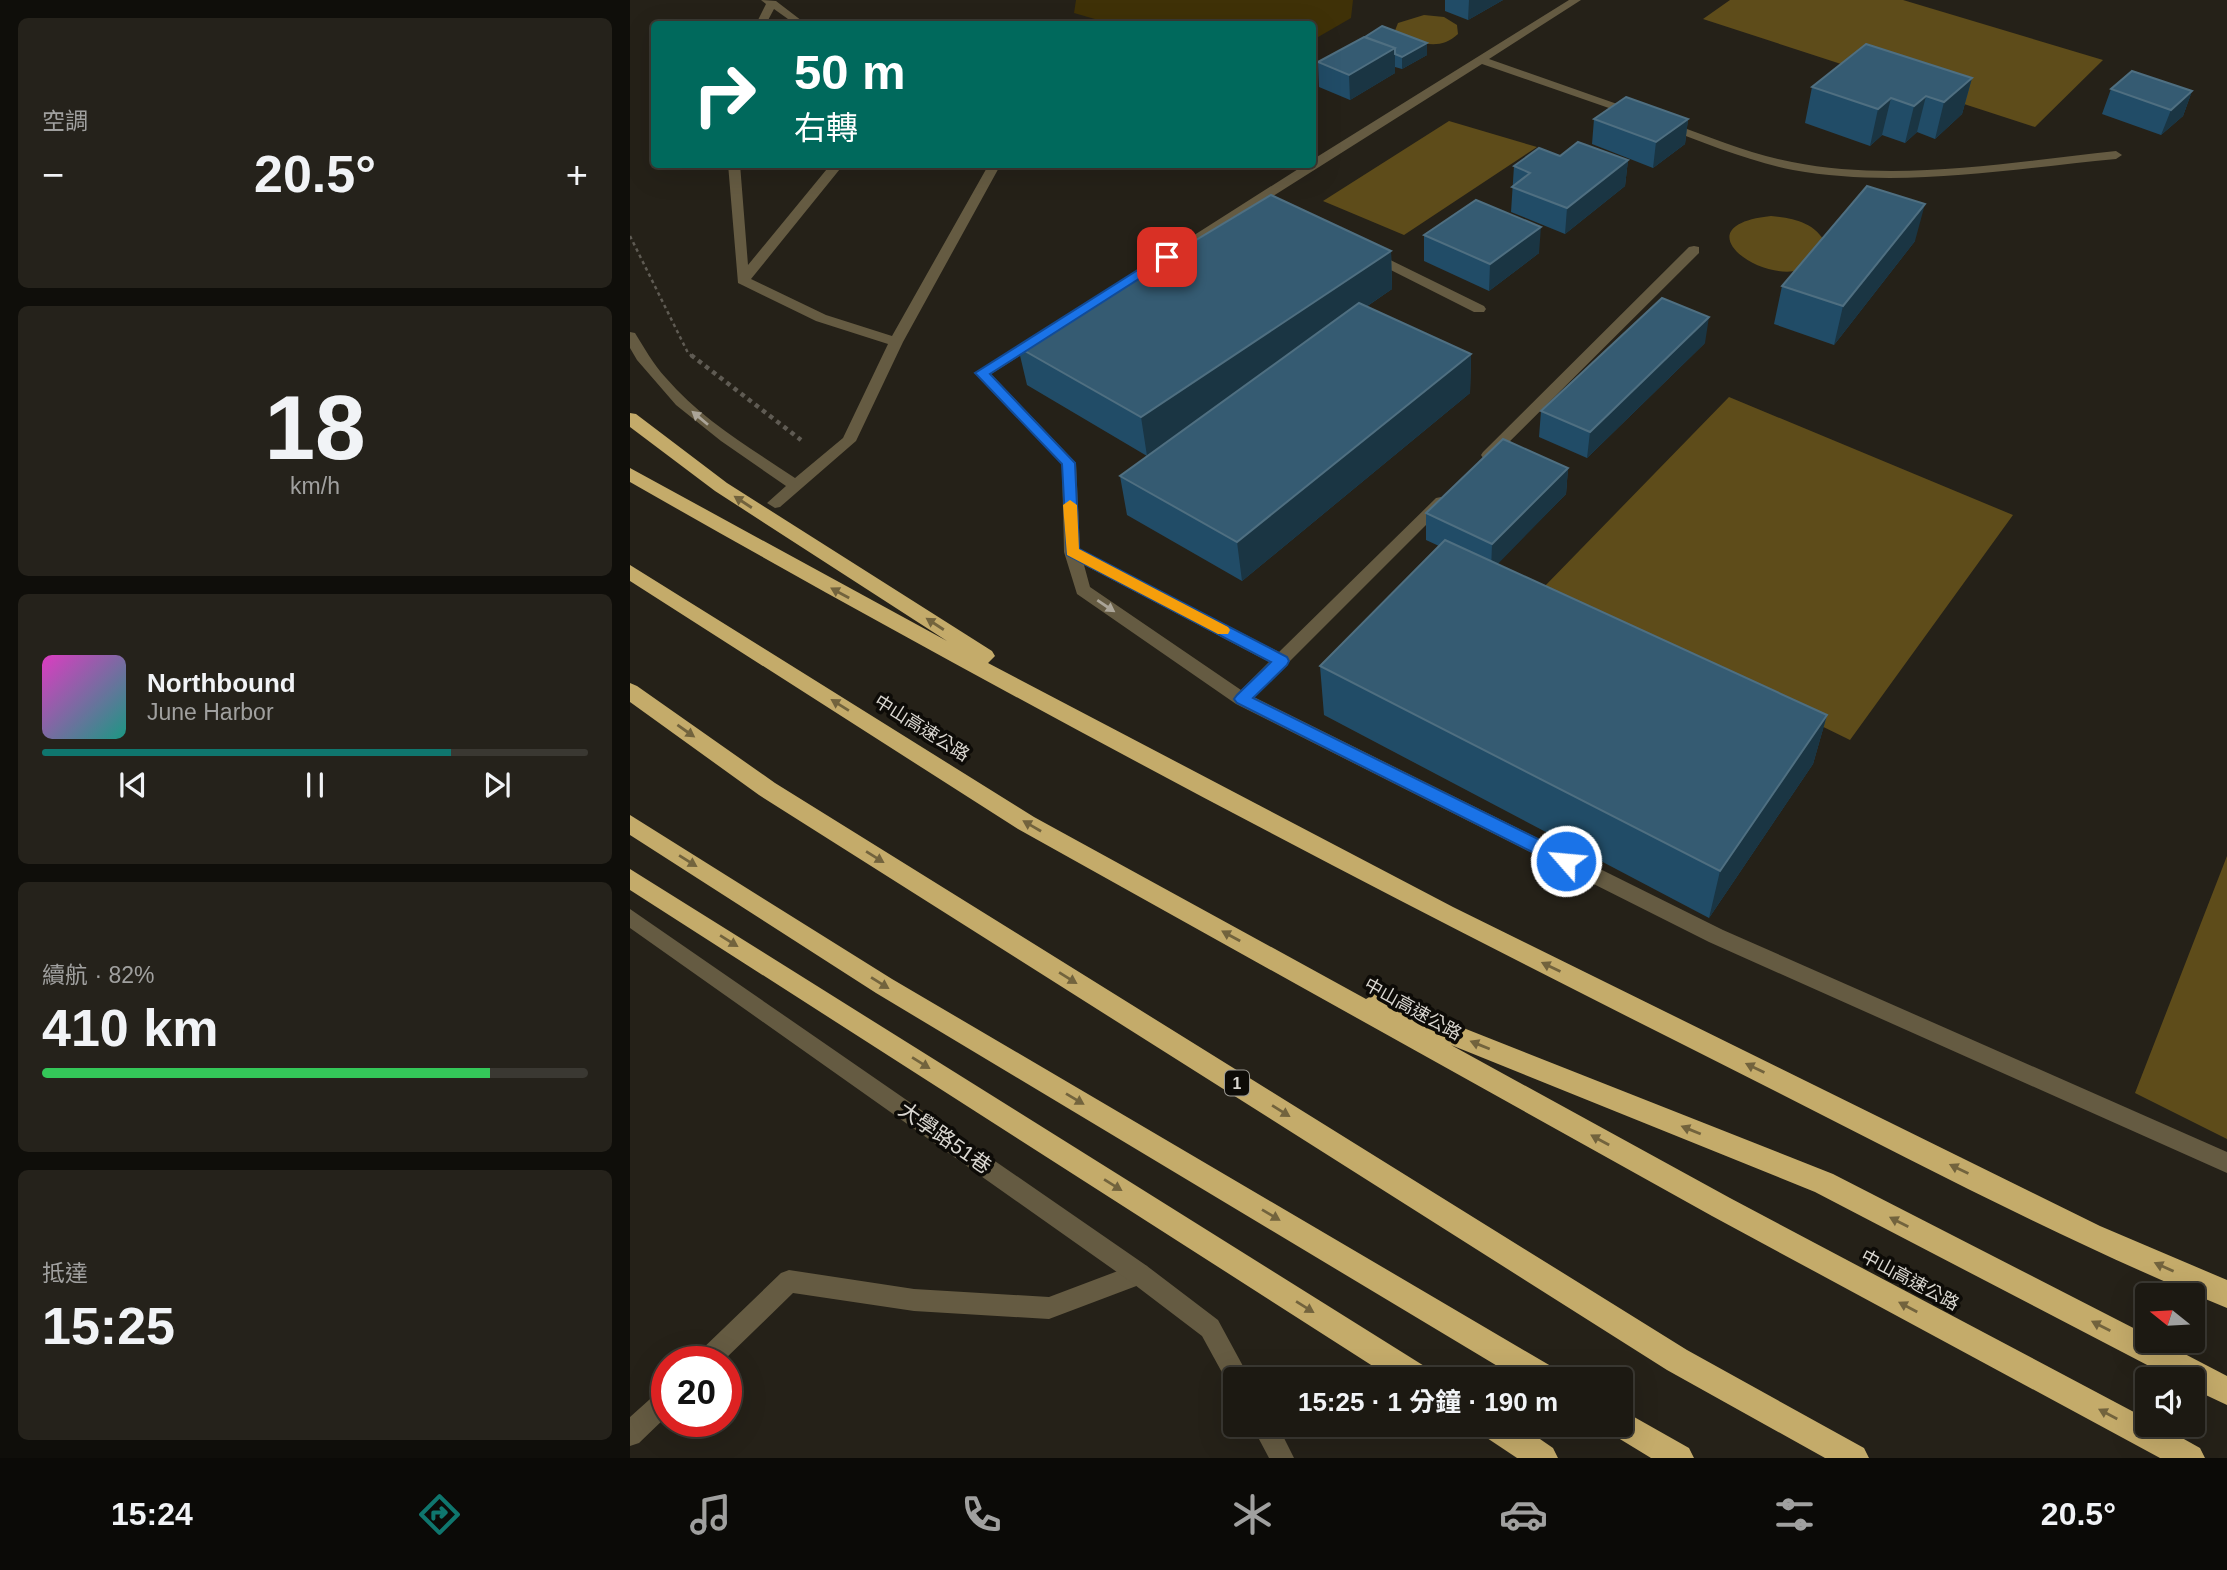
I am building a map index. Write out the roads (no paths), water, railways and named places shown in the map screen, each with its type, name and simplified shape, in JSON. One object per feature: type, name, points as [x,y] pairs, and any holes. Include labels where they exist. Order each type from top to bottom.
[{"type":"highway","points":[[630,418],[721,487],[1116,740]]},
{"type":"highway","points":[[630,474],[843,595],[1445,914],[2091,1235],[2227,1294]]},
{"type":"highway","name":"中山高速公路","points":[[630,572],[1026,823],[1733,1213],[2190,1458]]},
{"type":"highway","name":"1","points":[[630,691],[767,789],[1642,1338],[1854,1458]]},
{"type":"highway","points":[[630,824],[884,986],[1526,1367]]},
{"type":"highway","points":[[630,878],[1400,1367]]},
{"type":"highway","points":[[1291,969],[1824,1183],[2227,1391]]},
{"type":"highway","points":[[1633,1431],[1679,1458]]},
{"type":"highway","points":[[1511,1437],[1544,1458]]},
{"type":"street","points":[[1121,286],[1266,202],[1576,0]]},
{"type":"street","points":[[762,21],[769,1],[796,21]]},
{"type":"street","points":[[1481,60],[1749,154],[1793,166],[1856,174],[1926,172],[2116,155]]},
{"type":"street","points":[[734,168],[743,280]]},
{"type":"street","points":[[743,280],[835,168]]},
{"type":"street","points":[[775,503],[849,441],[896,342],[993,168]]},
{"type":"street","points":[[1357,247],[1479,309]]},
{"type":"street","points":[[1478,465],[1694,250]]},
{"type":"street","points":[[743,280],[821,318],[896,342]]},
{"type":"street","points":[[1051,330],[982,373],[1069,463],[1072,552],[1083,590],[1242,699],[1716,936],[2227,1163]]},
{"type":"street","points":[[630,336],[642,361],[699,419],[796,486]]},
{"type":"street","points":[[1242,699],[1448,494]]},
{"type":"street","points":[[1072,552],[1281,661]]},
{"type":"street","name":"大學路51巷","points":[[630,917],[1139,1274],[1210,1328],[1231,1367]]},
{"type":"street","points":[[722,1346],[789,1281],[914,1300],[1049,1308],[1139,1274]]},
{"type":"street","points":[[630,1434],[651,1414]]},
{"type":"street","points":[[1270,1437],[1282,1458]]}]
